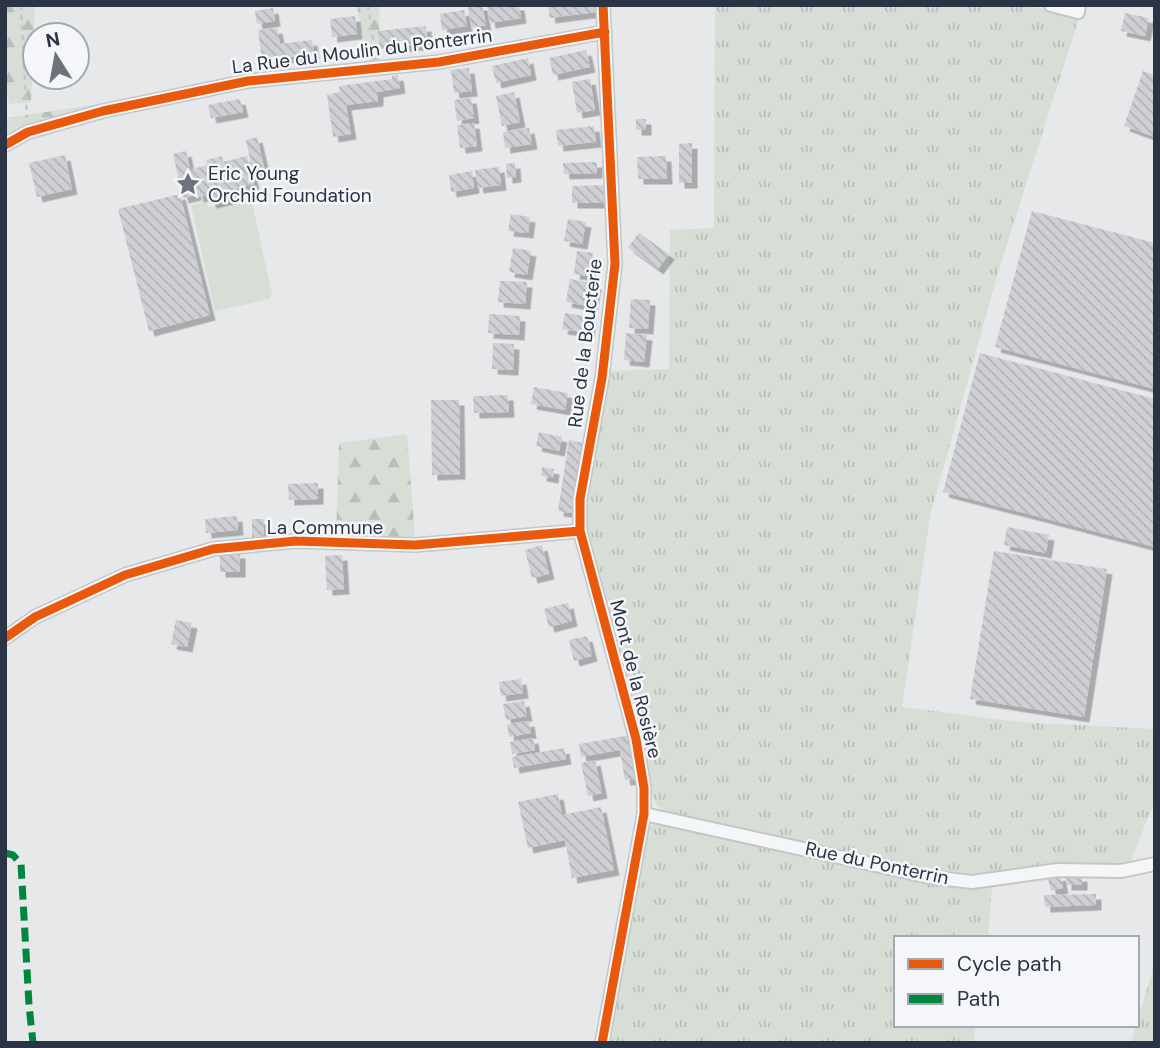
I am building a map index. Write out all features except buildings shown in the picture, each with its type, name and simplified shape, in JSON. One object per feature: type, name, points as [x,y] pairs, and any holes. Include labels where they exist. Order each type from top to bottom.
[{"type":"street","name":"Rue de la Boucterie","points":[[580,531],[580,499],[602,378],[615,264],[603,5]]},
{"type":"street","points":[[1051,5],[1078,12],[1079,5]]},
{"type":"street","name":"La Rue du Moulin du Ponterrin","points":[[5,145],[28,132],[103,111],[248,82],[439,62],[605,32]]},
{"type":"street","name":"La Commune","points":[[5,638],[35,617],[125,575],[213,549],[296,541],[415,545],[580,531]]},
{"type":"street","name":"Mont de la Rosière","points":[[580,531],[636,739],[644,788],[643,814],[602,1043]]},
{"type":"street","name":"Rue du Ponterrin","points":[[643,814],[930,877],[972,882],[1058,870],[1121,871],[1155,864]]},
{"type":"path","points":[[21,5],[28,132]]},
{"type":"path","points":[[368,5],[377,68]]},
{"type":"green space","points":[[5,5],[35,5],[34,21],[21,21],[21,91],[31,91],[31,102],[9,104],[5,77]]},
{"type":"green space","points":[[357,5],[379,5],[380,59],[367,61]]},
{"type":"green space","points":[[715,5],[1029,5],[1079,18],[999,269],[930,516],[902,707],[1019,722],[1155,729],[1155,799],[1130,864],[1058,866],[969,876],[885,863],[664,811],[656,804],[638,718],[592,558],[586,520],[587,486],[608,371],[669,369],[670,230],[714,228]]},
{"type":"green space","points":[[105,103],[5,140],[5,118]]},
{"type":"green space","points":[[251,198],[272,294],[269,299],[215,311],[191,205],[206,202],[208,207]]},
{"type":"green space","points":[[407,434],[415,537],[336,536],[339,443]]},
{"type":"green space","points":[[656,822],[942,886],[992,886],[988,936],[894,936],[894,1027],[976,1027],[973,1043],[610,1043],[646,829]]},
{"type":"green space","points":[[1155,962],[1155,1043],[1131,1043],[1136,1027],[1139,1027],[1139,1016]]},
{"type":"marked path","points":[[5,853],[13,855],[21,864],[33,1043]]},
{"type":"cycle path","points":[[602,1043],[644,814],[644,788],[636,739],[580,531],[580,499],[602,378],[615,264],[603,5]]},
{"type":"cycle path","points":[[5,145],[28,132],[103,111],[248,81],[439,62],[605,32]]},
{"type":"cycle path","points":[[5,638],[35,617],[125,575],[213,549],[296,541],[415,545],[580,531]]},
{"type":"place","name":"Eric Young Orchid Foundation","points":[[188,184]]}]
